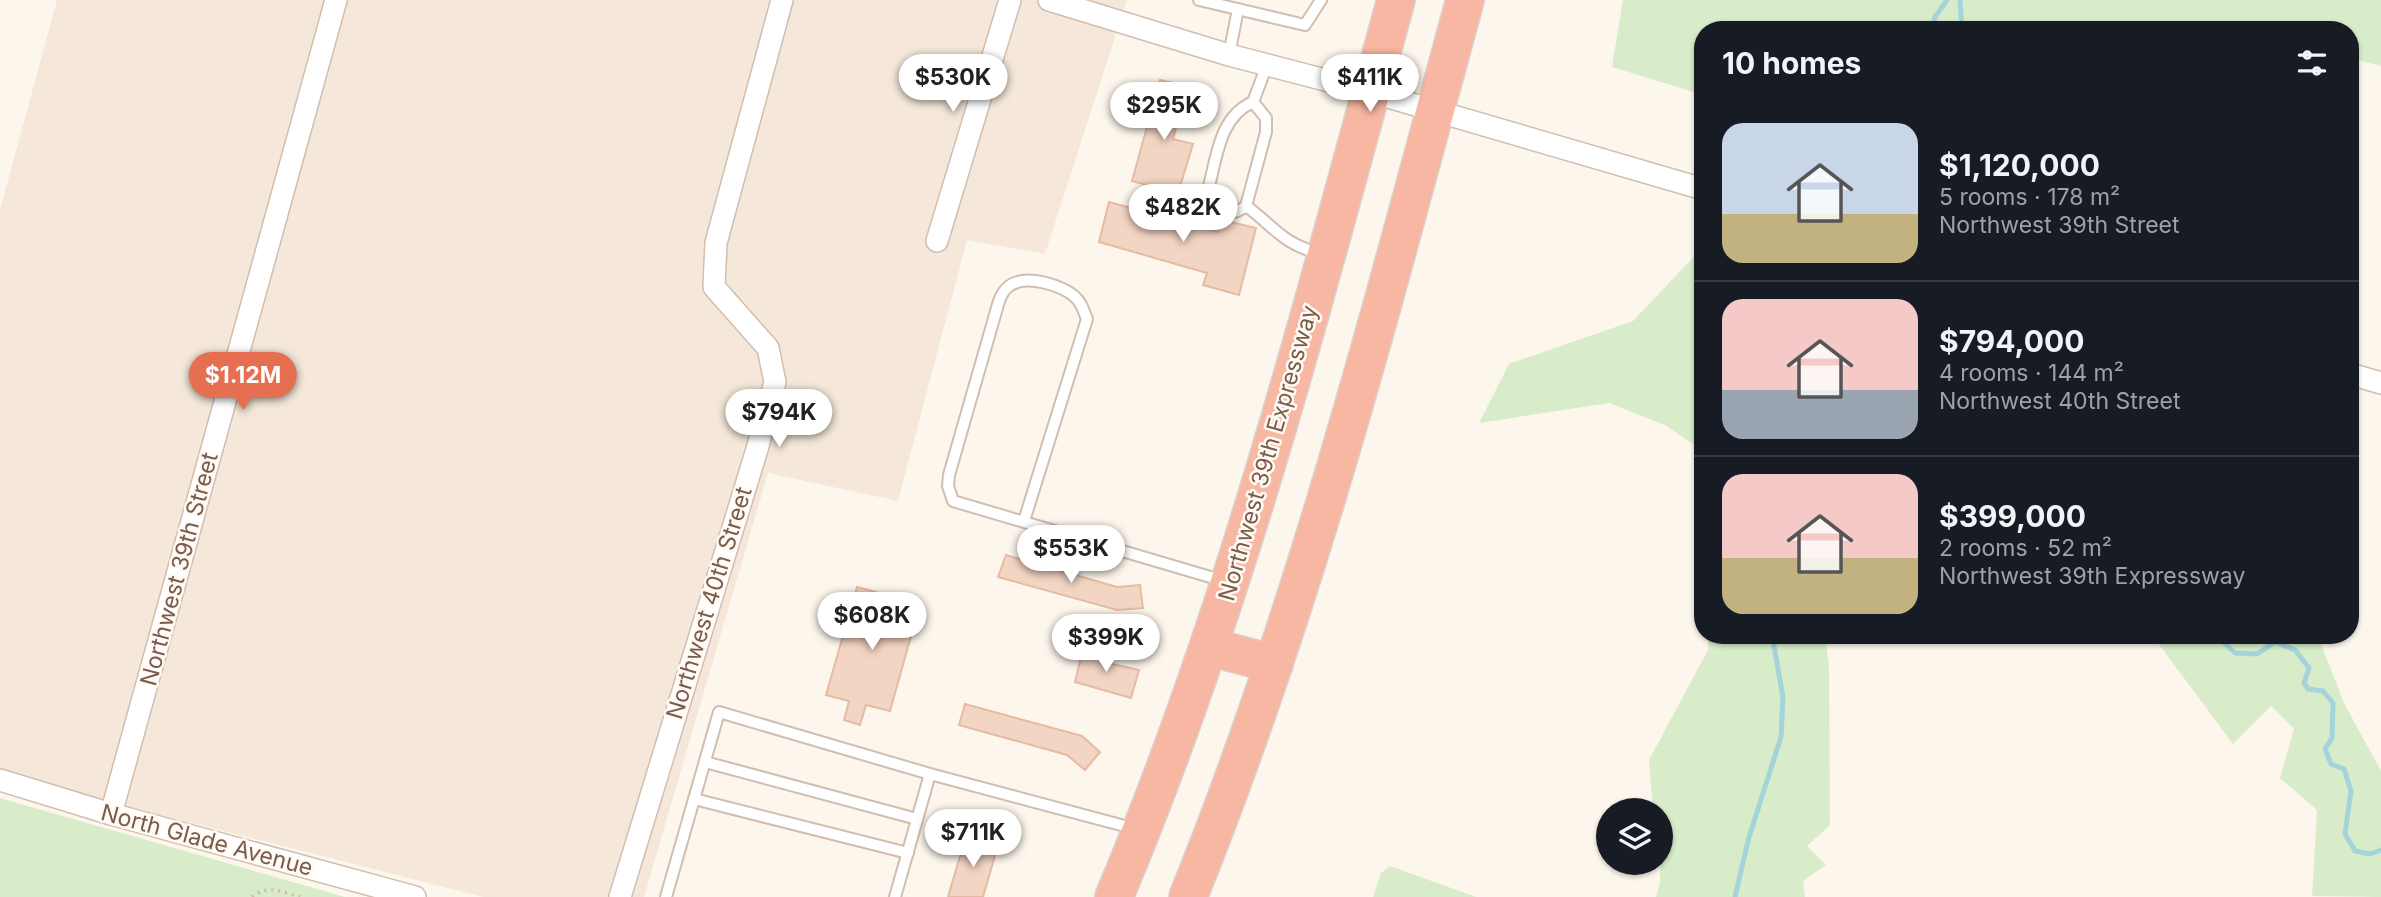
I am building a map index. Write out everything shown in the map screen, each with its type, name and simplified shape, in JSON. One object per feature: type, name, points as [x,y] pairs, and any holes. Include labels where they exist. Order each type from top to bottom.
[{"type":"highway","name":"Northwest 39th Expressway","points":[[1114,897],[1142,831],[1210,647],[1325,256],[1396,0]]},
{"type":"highway","points":[[1188,897],[1274,664],[1342,450],[1465,0]]},
{"type":"highway","points":[[1210,647],[1274,664]]},
{"type":"street","name":"Northwest 39th Street","points":[[111,814],[336,0]]},
{"type":"street","name":"Northwest 40th Street","points":[[620,897],[758,446],[775,382],[768,348],[714,286],[716,243],[782,0]]},
{"type":"street","points":[[937,241],[1010,0]]},
{"type":"street","points":[[1049,0],[1229,55],[1371,92],[1434,113],[1694,186]]},
{"type":"street","points":[[2359,377],[2381,383]]},
{"type":"street","name":"North Glade Avenue","points":[[0,780],[111,814],[415,897]]},
{"type":"lane","points":[[1199,0],[1305,25],[1321,0]]},
{"type":"lane","points":[[1229,55],[1238,9]]},
{"type":"lane","points":[[1254,102],[1266,118],[1266,132],[1245,206],[1230,214],[1212,208],[1206,200],[1228,120],[1239,108],[1254,102],[1267,65]]},
{"type":"lane","points":[[1245,206],[1268,220],[1279,234],[1296,245],[1325,256]]},
{"type":"lane","points":[[1024,521],[1087,319],[1080,301],[1071,293],[1043,282],[1016,282],[1006,287],[999,301],[949,475],[948,486],[953,501],[1230,583]]},
{"type":"lane","points":[[666,897],[719,712],[930,774],[1142,831]]},
{"type":"lane","points":[[705,762],[917,819]]},
{"type":"lane","points":[[895,897],[930,774]]},
{"type":"lane","points":[[694,799],[908,853]]},
{"type":"path","points":[[252,897],[256,893],[272,890],[300,897]]},
{"type":"shaded area","points":[[57,0],[1127,0],[1045,254],[967,240],[898,501],[768,473],[644,897],[483,897],[0,774],[0,210]]},
{"type":"green space","points":[[1623,0],[2381,0],[2381,66],[2359,60],[2359,21],[1694,21],[1694,92],[1612,67]]},
{"type":"green space","points":[[1694,257],[1694,445],[1665,425],[1609,403],[1479,423],[1509,364],[1633,321]]},
{"type":"green space","points":[[1708,644],[1826,644],[1829,666],[1830,825],[1807,846],[1826,865],[1803,881],[1805,897],[1656,897],[1660,875],[1673,875],[1673,798],[1652,798],[1649,760],[1708,650]]},
{"type":"green space","points":[[2159,644],[2321,644],[2344,703],[2381,771],[2381,897],[2312,896],[2317,810],[2280,778],[2294,729],[2271,706],[2233,744]]},
{"type":"green space","points":[[0,798],[345,897],[0,897]]},
{"type":"green space","points":[[1390,866],[1476,897],[1373,897],[1381,873]]},
{"type":"building","points":[[1160,80],[1187,86],[1173,139],[1193,144],[1178,193],[1132,181]]},
{"type":"building","points":[[1109,202],[1218,232],[1222,220],[1256,228],[1239,295],[1203,285],[1207,273],[1099,242]]},
{"type":"building","points":[[1006,555],[1117,587],[1140,585],[1143,608],[1117,610],[998,577]]},
{"type":"building","points":[[857,587],[920,604],[890,711],[866,705],[860,725],[844,720],[849,701],[826,695]]},
{"type":"building","points":[[1083,649],[1112,655],[1112,664],[1139,670],[1131,698],[1075,682]]},
{"type":"building","points":[[965,704],[1082,736],[1100,752],[1085,770],[1067,755],[959,725]]},
{"type":"building","points":[[966,836],[998,845],[983,897],[948,897]]},
{"type":"waterway","points":[[1934,21],[1947,0]]},
{"type":"waterway","points":[[1960,0],[1961,21]]},
{"type":"waterway","points":[[1735,897],[1749,837],[1781,737],[1783,697],[1774,644]]},
{"type":"waterway","points":[[2226,644],[2235,653],[2257,654],[2272,644]]},
{"type":"waterway","points":[[2280,644],[2295,650],[2309,668],[2304,683],[2308,689],[2323,691],[2333,703],[2332,738],[2325,749],[2331,764],[2344,769],[2351,791],[2345,834],[2355,851],[2370,854],[2381,850]]}]
